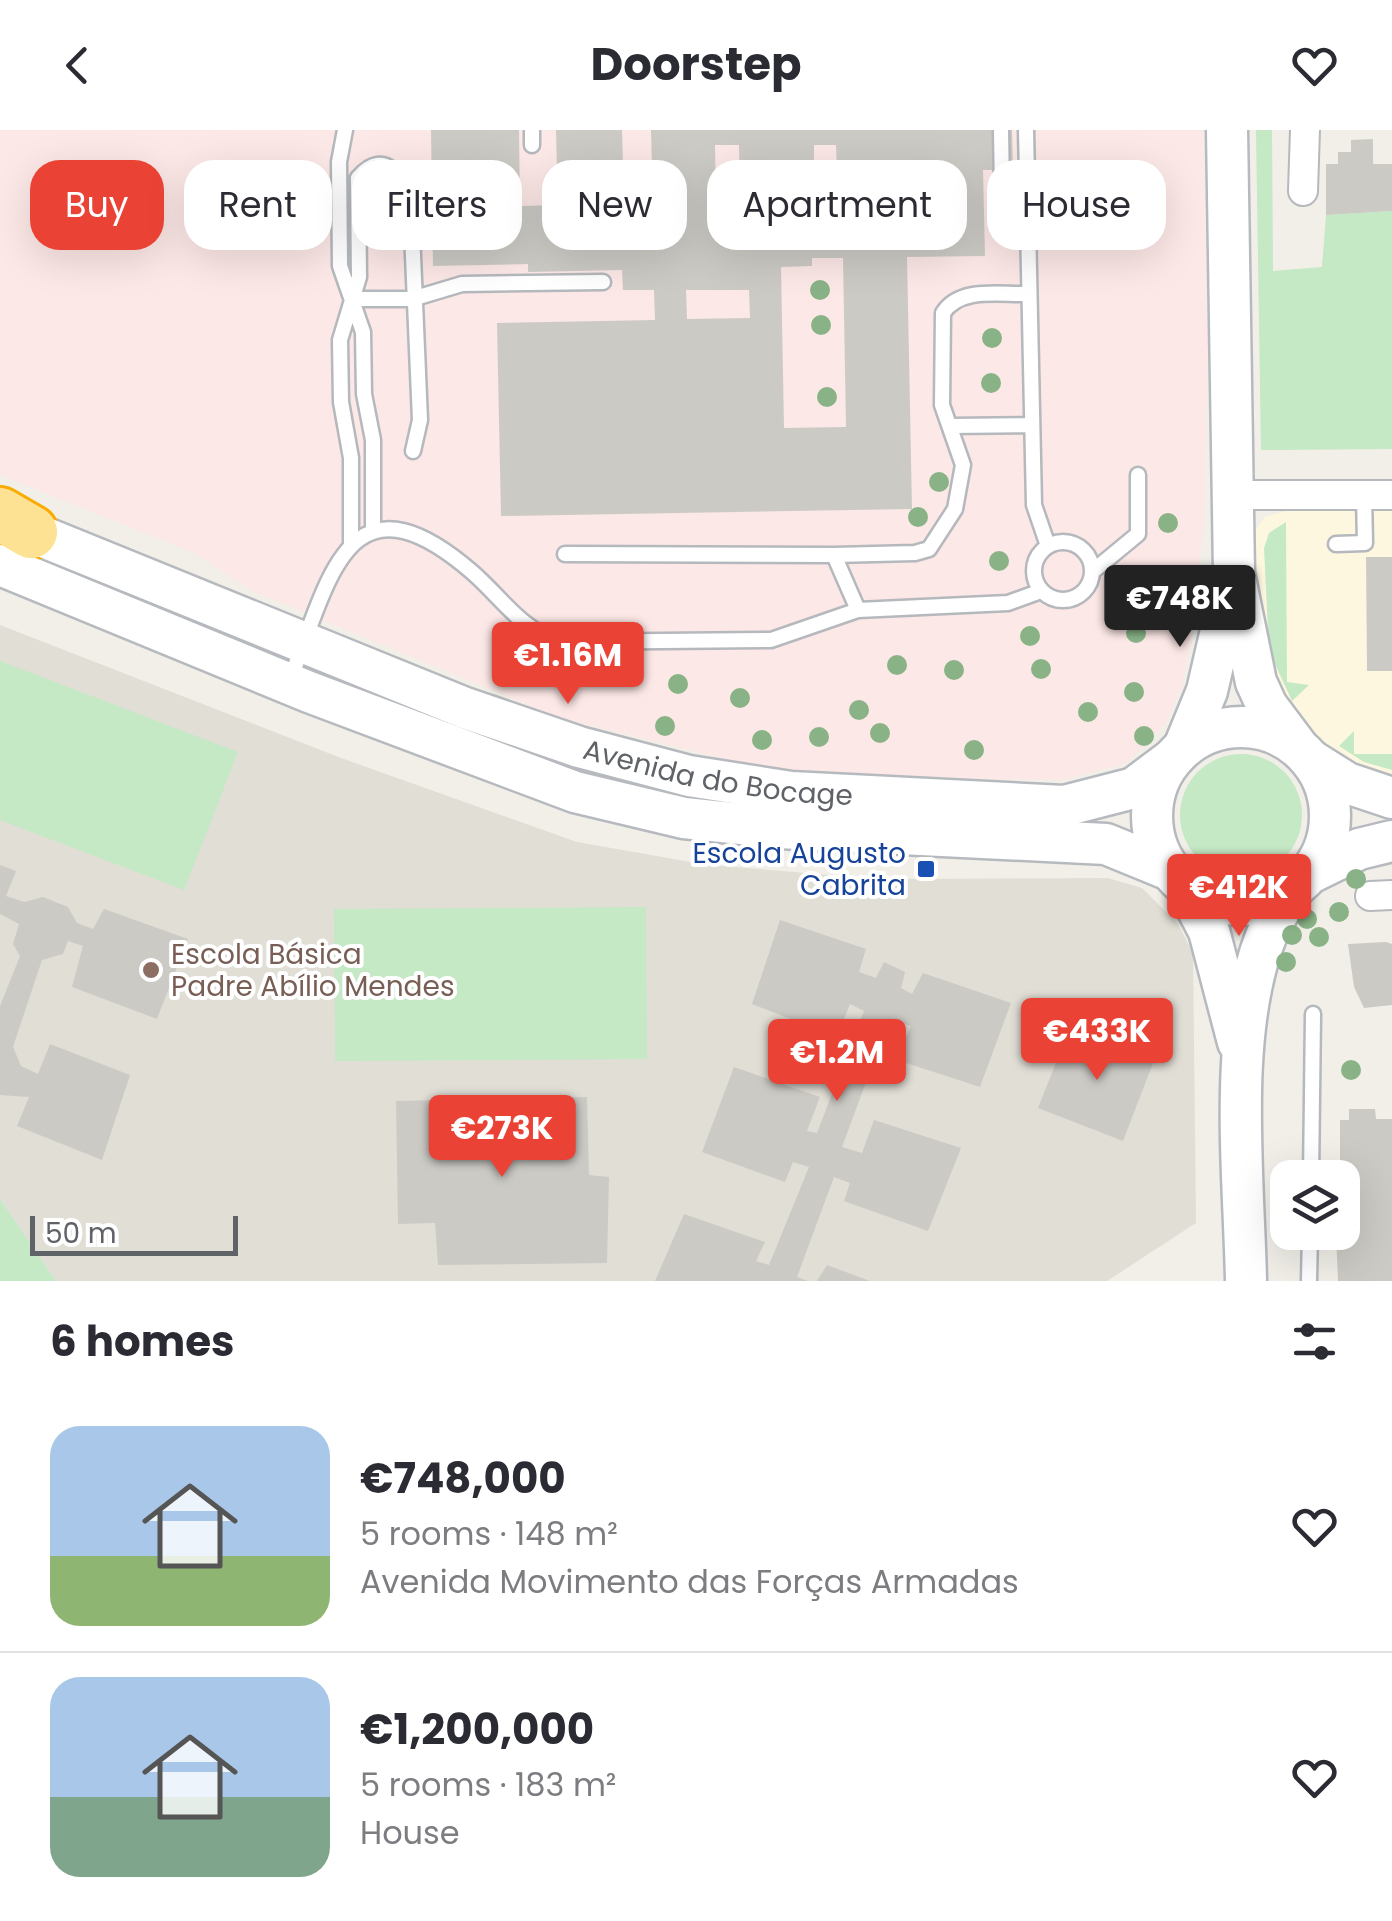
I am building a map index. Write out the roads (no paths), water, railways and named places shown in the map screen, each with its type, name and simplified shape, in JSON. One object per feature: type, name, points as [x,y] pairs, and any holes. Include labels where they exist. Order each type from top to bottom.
[{"type":"main road","points":[[1226,130],[1234,573],[1256,682],[1267,706],[1322,778],[1330,818],[1327,839],[1268,932],[1259,957],[1242,1058],[1246,1281]]},
{"type":"main road","name":"Avenida do Bocage","points":[[8,533],[305,642],[465,708],[579,747],[688,776],[791,792],[936,803],[1064,806],[1104,799],[1134,788],[1177,754]]},
{"type":"main road","name":"Avenida do Bocage","points":[[8,533],[289,683],[575,792],[684,818],[778,828],[1096,843],[1130,851],[1179,878]]},
{"type":"main road","points":[[1234,573],[1207,691],[1153,798],[1152,818],[1161,855],[1209,931],[1242,1058]]},
{"type":"main road","points":[[1177,754],[1220,729],[1240,727],[1280,736],[1348,783],[1392,798]]},
{"type":"main road","points":[[1179,878],[1220,902],[1240,904],[1278,897],[1359,849],[1392,841]]},
{"type":"street","points":[[1303,191],[1305,130]]},
{"type":"street","points":[[1234,495],[1378,495]]},
{"type":"lane","points":[[345,130],[339,162],[340,266],[364,332],[364,394],[373,440],[373,530]]},
{"type":"lane","points":[[1001,130],[1002,160]]},
{"type":"lane","points":[[1026,130],[1027,160]]},
{"type":"lane","points":[[351,544],[351,458],[341,402],[340,340],[359,277],[358,178],[367,167],[380,164],[397,170],[407,186],[412,299],[418,324],[420,420],[414,451]]},
{"type":"lane","points":[[1028,250],[1034,504],[1048,546]]},
{"type":"lane","points":[[352,299],[412,299],[462,284],[603,282]]},
{"type":"lane","points":[[566,554],[834,555],[915,553],[929,548],[939,538],[962,486],[962,466],[942,405],[943,313],[956,298],[967,295],[1029,294]]},
{"type":"lane","points":[[951,426],[1032,425]]},
{"type":"lane","points":[[1092,572],[1138,534],[1138,475]]},
{"type":"lane","points":[[1336,544],[1365,543],[1378,495]]},
{"type":"lane","points":[[289,683],[326,585],[351,544],[373,530],[389,528],[424,538],[473,573],[516,619],[537,634],[560,642],[771,640],[858,610],[1008,602],[1041,591]]},
{"type":"lane","points":[[1048,546],[1078,546],[1090,561],[1092,572],[1091,582],[1077,597],[1058,600],[1041,591],[1033,572],[1039,553],[1048,546]]},
{"type":"lane","points":[[834,555],[858,610]]},
{"type":"lane","points":[[1311,1160],[1313,1014]]},
{"type":"lane","points":[[1310,1250],[1310,1281]]},
{"type":"place","name":"Escola Augusto Cabrita","points":[[926,869]]},
{"type":"place","name":"Escola Básica Padre Abílio Mendes","points":[[151,970]]}]
